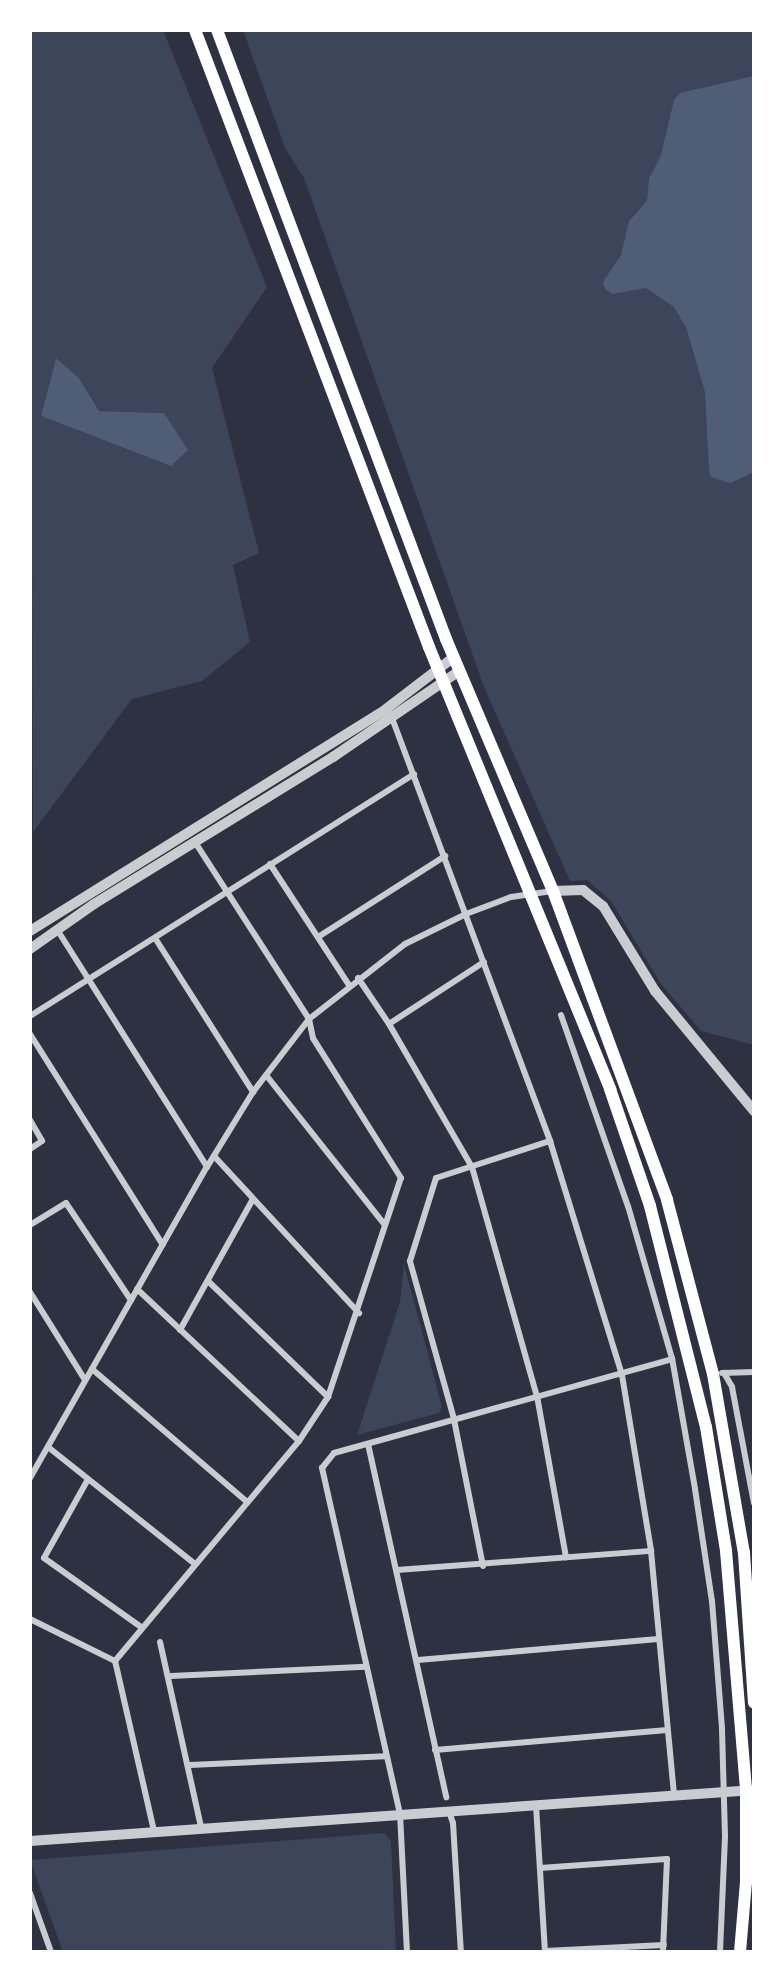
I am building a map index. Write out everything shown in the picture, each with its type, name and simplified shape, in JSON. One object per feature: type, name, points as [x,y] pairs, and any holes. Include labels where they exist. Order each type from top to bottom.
[{"type":"main road","points":[[195,30],[438,669],[610,1089],[650,1206],[706,1427],[726,1551],[750,1790],[740,1952]]},
{"type":"main road","points":[[217,30],[459,671],[553,891],[667,1200],[718,1374],[744,1553],[754,1703]]},
{"type":"street","points":[[32,926],[387,708],[454,657]]},
{"type":"street","points":[[30,949],[392,718],[459,671]]},
{"type":"street","points":[[392,718],[550,1141],[622,1375],[651,1551],[674,1794]]},
{"type":"street","points":[[30,1016],[414,774]]},
{"type":"street","points":[[231,805],[239,814]]},
{"type":"street","points":[[115,1661],[194,1563],[298,1442],[328,1397],[359,1312],[384,1224],[400,1178],[313,1038],[309,1019],[195,842]]},
{"type":"street","points":[[318,937],[445,856]]},
{"type":"street","points":[[270,864],[349,985]]},
{"type":"street","points":[[30,1478],[207,1167],[253,1092],[309,1019],[349,985],[405,944],[466,914],[529,894],[583,890],[603,906],[655,991],[754,1111]]},
{"type":"street","points":[[58,931],[207,1167]]},
{"type":"street","points":[[154,938],[253,1092]]},
{"type":"street","points":[[390,1024],[484,962]]},
{"type":"street","points":[[358,978],[390,1024],[472,1167],[537,1396],[566,1557]]},
{"type":"street","points":[[561,1015],[628,1206],[672,1359],[712,1601],[725,1792],[720,1952]]},
{"type":"street","points":[[30,1035],[163,1245]]},
{"type":"street","points":[[266,1075],[384,1224]]},
{"type":"street","points":[[30,1120],[42,1141],[30,1149]]},
{"type":"street","points":[[483,1566],[454,1419],[410,1261],[436,1178],[550,1141]]},
{"type":"street","points":[[214,1156],[359,1312]]},
{"type":"street","points":[[180,1330],[253,1199]]},
{"type":"street","points":[[30,1226],[66,1203],[131,1300]]},
{"type":"street","points":[[208,1281],[328,1397]]},
{"type":"street","points":[[137,1289],[298,1442]]},
{"type":"street","points":[[30,1292],[86,1380]]},
{"type":"street","points":[[407,1952],[400,1814],[385,1756],[322,1468],[334,1453],[537,1396],[622,1375],[672,1359]]},
{"type":"street","points":[[92,1369],[247,1502]]},
{"type":"street","points":[[718,1374],[754,1372]]},
{"type":"street","points":[[718,1374],[732,1387],[754,1503]]},
{"type":"street","points":[[368,1444],[418,1660],[446,1797]]},
{"type":"street","points":[[48,1447],[194,1563]]},
{"type":"street","points":[[87,1480],[44,1558],[141,1627]]},
{"type":"street","points":[[397,1570],[483,1566],[651,1551]]},
{"type":"street","points":[[30,1619],[115,1661]]},
{"type":"street","points":[[418,1660],[658,1639]]},
{"type":"street","points":[[160,1642],[171,1676],[201,1827]]},
{"type":"street","points":[[115,1661],[154,1831]]},
{"type":"street","points":[[171,1676],[365,1667]]},
{"type":"street","points":[[435,1750],[667,1730]]},
{"type":"street","points":[[190,1765],[385,1756]]},
{"type":"street","points":[[30,1841],[201,1827],[750,1790]]},
{"type":"street","points":[[536,1804],[545,1952],[663,1949],[667,1859],[540,1868]]},
{"type":"street","points":[[448,1810],[453,1823],[461,1952]]},
{"type":"street","points":[[30,1893],[51,1952]]},
{"type":"shaded area","points":[[30,30],[163,30],[267,287],[212,368],[259,553],[233,565],[250,642],[202,681],[132,699],[33,832]],"holes":[[[56,358],[79,378],[99,411],[164,413],[171,466],[41,416]]]},
{"type":"shaded area","points":[[243,30],[754,30],[754,1045],[701,1031],[661,984],[611,901],[587,880],[570,881],[484,687],[304,178],[285,148]]},
{"type":"shaded area","points":[[754,76],[754,472],[730,483],[711,477],[705,392],[686,327],[674,307],[646,288],[612,294],[605,289],[603,282],[621,255],[629,221],[647,201],[649,179],[661,155],[674,100],[680,93]]},
{"type":"shaded area","points":[[56,358],[79,378],[99,411],[164,413],[188,450],[171,466],[41,416]]},
{"type":"shaded area","points":[[404,1264],[442,1407],[439,1413],[357,1435],[400,1302]]},
{"type":"shaded area","points":[[384,1833],[391,1841],[396,1952],[63,1952],[30,1860]]}]
